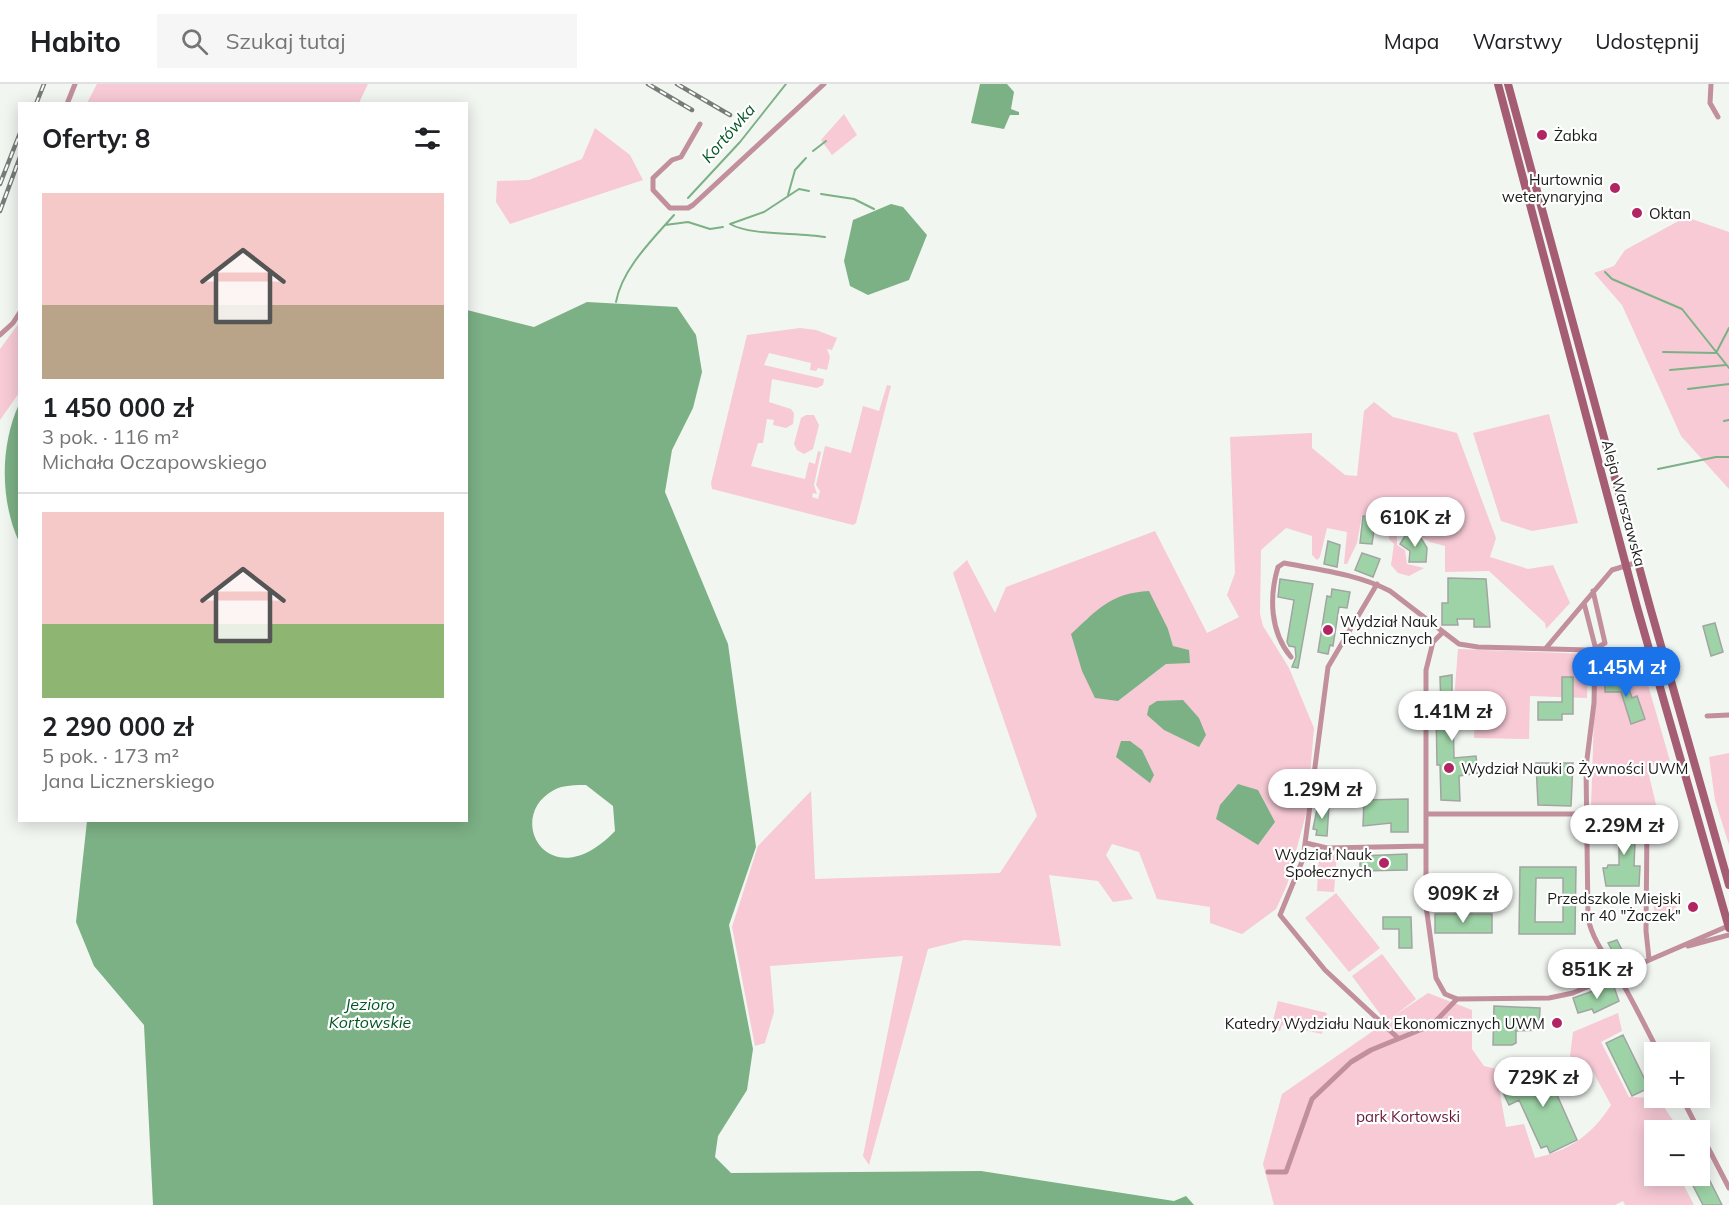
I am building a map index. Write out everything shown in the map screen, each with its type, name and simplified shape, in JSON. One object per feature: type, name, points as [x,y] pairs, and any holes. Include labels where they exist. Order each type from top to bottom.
[{"type":"main road","name":"Aleja Warszawska","points":[[1498,84],[1626,565],[1729,926]]},
{"type":"main road","name":"Aleja Warszawska","points":[[1508,84],[1638,562],[1729,885]]},
{"type":"street","points":[[68,102],[75,84]]},
{"type":"street","points":[[700,124],[681,157],[672,160],[653,178],[653,190],[670,208],[688,208],[693,205],[824,84]]},
{"type":"street","points":[[1711,84],[1710,103],[1718,117]]},
{"type":"street","points":[[0,335],[18,315]]},
{"type":"street","points":[[1276,559],[1280,565]]},
{"type":"street","points":[[1546,648],[1612,570],[1638,562]]},
{"type":"street","points":[[1291,657],[1284,648],[1271,610],[1276,573],[1280,565],[1284,563],[1358,577],[1377,584],[1390,591],[1459,644],[1478,647],[1595,649],[1605,643],[1593,591]]},
{"type":"street","points":[[1377,584],[1328,667],[1318,728],[1303,859],[1280,915],[1325,970],[1398,1038]]},
{"type":"street","points":[[1584,603],[1595,649],[1594,703],[1586,767],[1588,918],[1591,931],[1605,959],[1616,974],[1653,1042]]},
{"type":"street","points":[[1442,633],[1433,642],[1426,670],[1426,906],[1436,978],[1445,994],[1457,999],[1550,998],[1573,993],[1649,959],[1729,935]]},
{"type":"street","points":[[1707,716],[1729,715]]},
{"type":"street","points":[[1426,814],[1644,817],[1647,824],[1646,932],[1649,959]]},
{"type":"street","points":[[1306,843],[1327,848],[1426,846]]},
{"type":"street","points":[[1426,906],[1467,906]]},
{"type":"street","points":[[1681,948],[1729,926]]},
{"type":"street","points":[[1596,982],[1605,959]]},
{"type":"street","points":[[1268,1172],[1286,1172],[1312,1099],[1350,1062],[1398,1038],[1432,1025],[1457,999]]},
{"type":"street","points":[[1710,1152],[1729,1188]]},
{"type":"green space","points":[[97,84],[368,84],[359,102],[88,102]]},
{"type":"green space","points":[[844,114],[857,135],[832,155],[821,140]]},
{"type":"green space","points":[[595,128],[630,155],[643,180],[510,224],[496,202],[497,181],[529,180],[582,159]]},
{"type":"green space","points":[[1686,217],[1729,232],[1729,489],[1681,436],[1622,305],[1594,273],[1614,266],[1625,250]]},
{"type":"green space","points":[[18,324],[18,394],[0,420],[0,349]]},
{"type":"green space","points":[[800,328],[816,330],[837,338],[832,350],[827,349],[830,357],[827,370],[818,368],[816,371],[810,370],[811,363],[769,353],[764,365],[824,379],[823,385],[817,388],[772,379],[769,402],[791,409],[794,413],[793,424],[786,428],[773,425],[774,420],[767,419],[763,443],[758,443],[751,466],[805,479],[809,462],[815,464],[818,451],[821,452],[814,485],[817,494],[813,493],[812,497],[818,499],[820,491],[816,485],[825,446],[851,453],[863,406],[879,411],[887,385],[891,386],[856,523],[853,525],[712,489],[711,483],[747,335]]},
{"type":"green space","points":[[1374,402],[1393,417],[1457,433],[1496,538],[1490,557],[1528,569],[1553,565],[1570,603],[1546,629],[1545,623],[1489,571],[1445,572],[1445,546],[1430,542],[1403,525],[1397,535],[1397,545],[1405,550],[1407,564],[1424,568],[1409,576],[1398,573],[1391,565],[1394,544],[1389,539],[1388,521],[1362,515],[1357,543],[1347,564],[1344,564],[1347,532],[1327,528],[1320,557],[1317,560],[1312,555],[1312,536],[1286,528],[1261,550],[1260,614],[1263,626],[1289,668],[1314,728],[1307,810],[1287,885],[1276,909],[1242,934],[1210,923],[1210,907],[1157,899],[1139,852],[1112,844],[1106,855],[1133,899],[1113,902],[1098,881],[1049,875],[1061,946],[964,940],[928,949],[869,1165],[863,1156],[903,956],[770,966],[774,1012],[765,1043],[755,1046],[732,927],[758,846],[811,791],[815,879],[1000,873],[1037,816],[953,573],[967,560],[995,613],[1006,587],[1155,531],[1207,633],[1239,617],[1227,595],[1235,573],[1230,437],[1312,433],[1312,448],[1345,475],[1357,476],[1364,411]],"holes":[[[1088,618],[1168,629],[1173,646],[1166,664],[1118,701],[1072,634]]]},
{"type":"green space","points":[[1549,414],[1578,523],[1532,531],[1501,521],[1473,433]]},
{"type":"green space","points":[[814,415],[819,425],[813,449],[804,454],[797,450],[794,444],[801,418]]},
{"type":"green space","points":[[1458,649],[1588,654],[1587,698],[1530,696],[1529,739],[1474,738],[1475,701],[1454,700]]},
{"type":"green space","points":[[1638,650],[1670,761],[1647,767],[1658,813],[1591,809],[1596,656]]},
{"type":"green space","points":[[1729,753],[1729,845],[1715,800],[1709,757]]},
{"type":"green space","points":[[1319,853],[1337,854],[1334,892],[1317,891]]},
{"type":"green space","points":[[1336,893],[1380,948],[1349,972],[1305,918]]},
{"type":"green space","points":[[1674,898],[1678,914],[1656,924],[1653,902]]},
{"type":"green space","name":"park Kortowski","points":[[1382,954],[1416,999],[1394,1016],[1428,993],[1472,1010],[1472,1049],[1484,1066],[1504,1071],[1512,1084],[1499,1088],[1506,1127],[1524,1124],[1535,1158],[1559,1151],[1579,1140],[1596,1125],[1611,1105],[1592,1070],[1570,1056],[1573,1032],[1618,1013],[1622,1031],[1601,1042],[1629,1097],[1644,1098],[1644,1108],[1665,1108],[1673,1120],[1644,1120],[1644,1186],[1684,1186],[1694,1205],[1625,1205],[1623,1201],[1615,1205],[1274,1205],[1263,1164],[1282,1094],[1386,1022],[1352,976]]},
{"type":"green space","points":[[1278,1001],[1327,1013],[1322,1034],[1282,1025],[1280,1031],[1271,1028]]},
{"type":"water","points":[[980,84],[1007,84],[1014,92],[1011,109],[1019,112],[1019,115],[1010,115],[1004,129],[971,123]]},
{"type":"water","points":[[891,204],[903,207],[927,235],[909,280],[868,295],[850,286],[844,261],[853,220]]},
{"type":"water","name":"Jezioro Kortowskie","points":[[587,302],[677,307],[696,335],[702,372],[693,408],[672,450],[665,492],[728,644],[756,847],[729,925],[753,1049],[747,1090],[718,1136],[715,1157],[731,1173],[981,1171],[1174,1201],[1186,1196],[1194,1205],[153,1205],[144,1025],[94,966],[76,922],[87,822],[468,822],[468,310],[534,327]],"holes":[[[586,785],[613,806],[615,831],[591,850],[570,858],[553,855],[541,846],[533,833],[533,818],[539,802],[554,790]]]},
{"type":"water","points":[[18,407],[18,539],[8,509],[5,473],[8,437]]},
{"type":"water","points":[[1149,591],[1168,629],[1173,646],[1189,650],[1190,663],[1166,664],[1118,701],[1095,698],[1082,671],[1071,634],[1098,610],[1115,599],[1136,592]]},
{"type":"water","points":[[1183,700],[1199,718],[1206,735],[1199,747],[1164,730],[1147,715],[1149,706],[1157,701]]},
{"type":"water","points":[[1121,741],[1130,741],[1142,750],[1154,775],[1150,783],[1116,757]]},
{"type":"water","points":[[1238,784],[1258,790],[1275,822],[1258,845],[1216,819],[1220,805]]},
{"type":"building","points":[[1363,516],[1376,517],[1372,544],[1360,543]]},
{"type":"building","points":[[1408,531],[1421,538],[1427,548],[1426,562],[1409,562],[1410,551],[1400,544]]},
{"type":"building","points":[[1328,541],[1340,545],[1337,567],[1324,564]]},
{"type":"building","points":[[1362,553],[1380,559],[1373,577],[1355,570]]},
{"type":"building","points":[[1448,578],[1486,579],[1490,627],[1474,627],[1474,619],[1457,619],[1458,625],[1442,625],[1442,603],[1448,603]]},
{"type":"building","points":[[1280,579],[1313,584],[1298,668],[1292,667],[1296,657],[1295,647],[1289,646],[1287,642],[1294,600],[1278,597]]},
{"type":"building","name":"Wydział Nauk Technicznych","points":[[1332,589],[1350,592],[1347,608],[1339,607],[1333,646],[1330,645],[1328,654],[1318,652],[1327,596],[1331,597]]},
{"type":"building","points":[[1715,623],[1723,652],[1711,656],[1703,626]]},
{"type":"building","points":[[1452,675],[1452,702],[1475,702],[1476,719],[1464,720],[1464,714],[1453,715],[1454,758],[1476,756],[1478,773],[1459,776],[1460,801],[1441,800],[1440,765],[1437,765],[1436,709],[1441,709],[1440,677]]},
{"type":"building","points":[[1562,677],[1573,677],[1573,714],[1562,714],[1562,720],[1538,720],[1538,702],[1562,702]]},
{"type":"building","points":[[1605,677],[1625,677],[1625,683],[1627,683],[1632,698],[1637,696],[1645,719],[1631,724],[1621,692],[1605,692]]},
{"type":"building","points":[[1536,763],[1573,763],[1571,806],[1538,805]]},
{"type":"building","points":[[1408,799],[1408,832],[1391,832],[1391,823],[1363,826],[1364,800]]},
{"type":"building","points":[[1318,804],[1329,805],[1327,836],[1316,835],[1317,830],[1313,829]]},
{"type":"building","points":[[1609,823],[1640,824],[1641,842],[1635,842],[1634,866],[1640,866],[1639,886],[1606,886],[1603,868],[1607,868],[1608,865],[1619,865],[1619,839],[1610,838]]},
{"type":"building","name":"Wydział Nauk Społecznych","points":[[1407,854],[1407,870],[1360,871],[1360,856]]},
{"type":"building","points":[[1520,867],[1576,867],[1575,934],[1519,934]],"holes":[[[1536,878],[1563,878],[1563,922],[1535,922]]]},
{"type":"building","points":[[1435,914],[1492,914],[1492,933],[1435,933]]},
{"type":"building","points":[[1383,917],[1411,917],[1412,948],[1399,948],[1399,929],[1383,929]]},
{"type":"building","points":[[1617,940],[1625,956],[1617,959],[1608,943]]},
{"type":"building","points":[[1613,984],[1619,1001],[1594,1013],[1592,1009],[1578,1013],[1573,998]]},
{"type":"building","points":[[1494,1006],[1540,1008],[1539,1030],[1516,1031],[1516,1043],[1493,1045]]},
{"type":"building","points":[[1623,1035],[1644,1078],[1644,1090],[1632,1096],[1606,1043]]},
{"type":"building","points":[[1554,1065],[1562,1082],[1553,1086],[1577,1140],[1550,1153],[1547,1146],[1541,1148],[1519,1100],[1509,1105],[1501,1088]]},
{"type":"building","points":[[1710,1181],[1722,1205],[1703,1205],[1693,1186],[1710,1186]]},
{"type":"waterway","name":"Kortówka","points":[[688,198],[740,142],[786,84]]},
{"type":"waterway","points":[[813,151],[826,141]]},
{"type":"waterway","points":[[788,195],[795,170],[806,158]]},
{"type":"waterway","points":[[730,224],[764,212],[799,189],[809,191]]},
{"type":"waterway","points":[[821,194],[854,199],[874,209]]},
{"type":"waterway","name":"Kortówka","points":[[616,302],[624,278],[631,267],[674,215]]},
{"type":"waterway","points":[[665,225],[688,222],[710,229],[723,227]]},
{"type":"waterway","points":[[730,224],[762,232],[825,237]]},
{"type":"waterway","points":[[1605,272],[1612,279],[1682,309],[1729,368]]},
{"type":"waterway","points":[[1663,352],[1716,353],[1729,328]]},
{"type":"waterway","points":[[1670,370],[1726,365]]},
{"type":"waterway","points":[[1688,389],[1729,384]]},
{"type":"waterway","points":[[1724,421],[1729,420]]},
{"type":"waterway","points":[[1658,469],[1716,457],[1729,457]]},
{"type":"railway","points":[[37,102],[44,84]]},
{"type":"railway","points":[[648,84],[692,110]]},
{"type":"railway","points":[[677,84],[730,115]]},
{"type":"railway","points":[[0,184],[18,138]]},
{"type":"railway","points":[[0,211],[18,162]]},
{"type":"place","name":"Żabka","points":[[1542,135]]},
{"type":"place","name":"Hurtownia weterynaryjna","points":[[1615,188]]},
{"type":"place","name":"Oktan","points":[[1637,213]]},
{"type":"place","name":"Wydział Nauk Technicznych","points":[[1328,630]]},
{"type":"place","name":"Wydział Nauki o Żywności UWM","points":[[1449,768]]},
{"type":"place","name":"Wydział Nauk Społecznych","points":[[1384,863]]},
{"type":"place","name":"Przedszkole Miejski nr 40 \"Żaczek\"","points":[[1693,907]]},
{"type":"place","name":"Katedry Wydziału Nauk Ekonomicznych UWM","points":[[1557,1023]]}]
